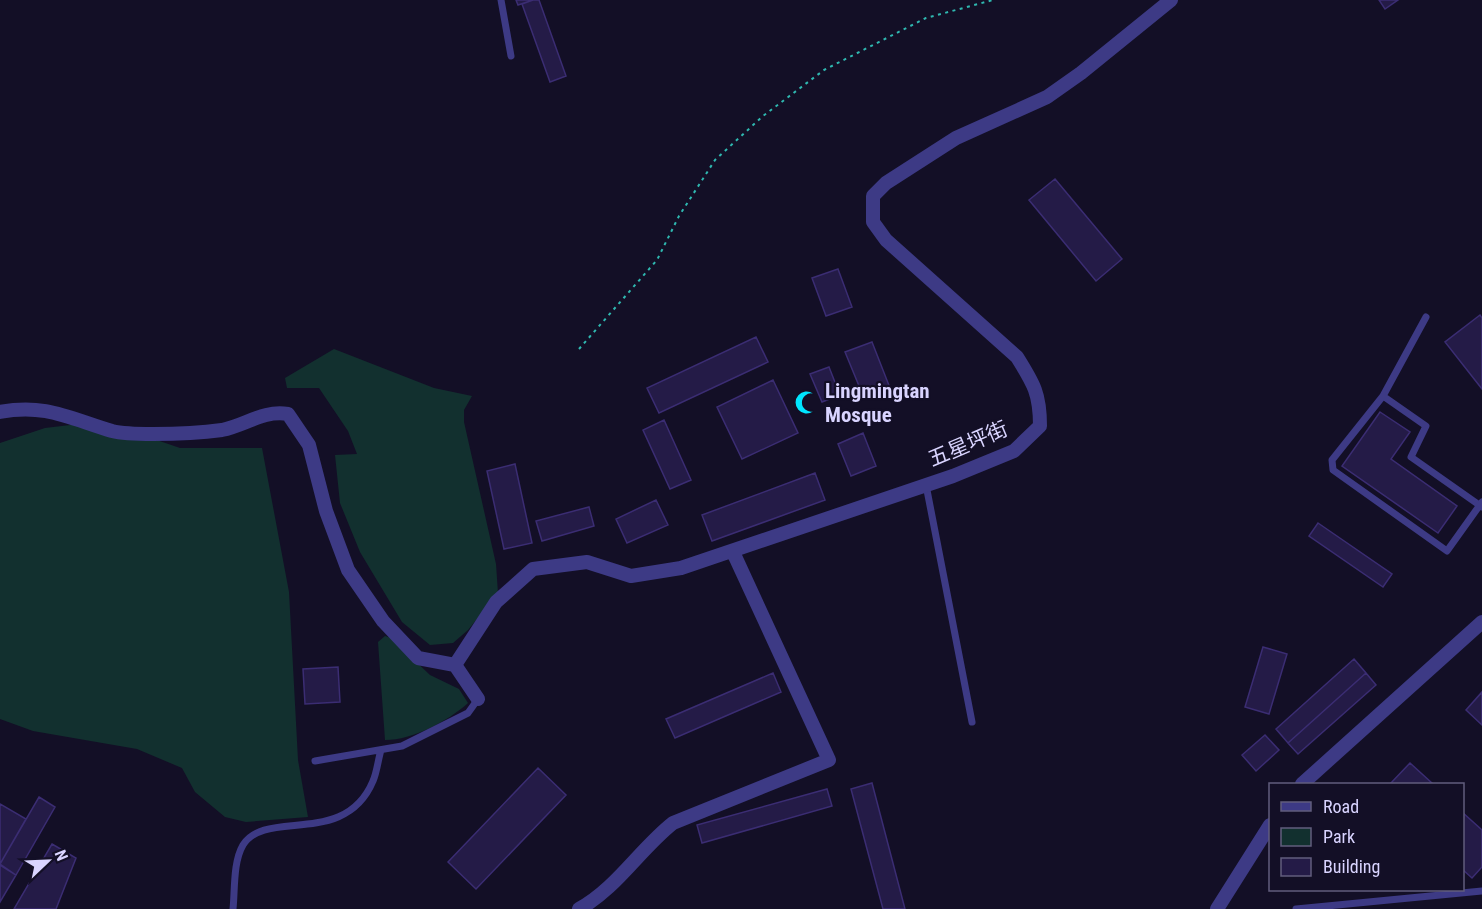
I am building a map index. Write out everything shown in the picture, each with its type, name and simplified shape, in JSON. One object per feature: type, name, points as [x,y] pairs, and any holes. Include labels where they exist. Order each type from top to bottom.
[{"type":"street","name":"五星坪街","points":[[455,665],[496,602],[533,569],[587,562],[631,576],[681,568],[926,485],[1014,451],[1040,426],[1040,402],[1032,381],[1017,357],[886,240],[873,222],[873,196],[886,183],[956,138],[1047,97],[1081,73],[1172,0]]},
{"type":"street","points":[[0,412],[46,410],[79,418],[113,431],[151,434],[223,429],[272,412],[288,414],[309,445],[326,511],[348,570],[383,621],[418,658],[455,665],[478,699]]},
{"type":"street","points":[[579,909],[596,900],[651,840],[673,823],[829,760],[733,552]]},
{"type":"street","points":[[1303,783],[1482,622]]},
{"type":"street","points":[[1217,909],[1269,827]]},
{"type":"lane","points":[[501,0],[511,56]]},
{"type":"lane","points":[[1383,396],[1426,426],[1411,458],[1481,504],[1447,551],[1333,470],[1332,460],[1383,396],[1426,317]]},
{"type":"lane","points":[[926,485],[972,722]]},
{"type":"lane","points":[[315,761],[402,746],[468,713],[478,699]]},
{"type":"lane","points":[[233,909],[238,859],[248,839],[267,829],[317,825],[344,813],[361,800],[373,781],[381,750]]},
{"type":"lane","points":[[1296,909],[1482,891]]},
{"type":"path","points":[[579,349],[657,260],[679,216],[716,160],[763,116],[824,70],[926,18],[993,0]]},
{"type":"green space","points":[[334,349],[434,388],[472,396],[464,410],[464,422],[496,564],[498,593],[468,630],[453,643],[430,645],[402,622],[360,552],[340,503],[335,455],[357,454],[348,431],[319,388],[287,388],[285,378]]},
{"type":"green space","points":[[87,423],[142,435],[180,448],[262,448],[289,592],[298,760],[308,817],[246,822],[225,817],[195,792],[182,768],[137,749],[33,731],[0,719],[0,443],[45,428]]},
{"type":"green space","points":[[385,636],[391,638],[430,675],[459,689],[468,703],[430,728],[407,737],[385,740],[378,642]]},
{"type":"building","points":[[516,0],[533,0],[518,5]]},
{"type":"building","points":[[539,0],[566,76],[550,82],[522,4]]},
{"type":"building","points":[[1379,0],[1398,0],[1385,9]]},
{"type":"building","points":[[1055,179],[1122,259],[1096,281],[1029,200]]},
{"type":"building","points":[[838,269],[852,307],[826,316],[812,278]]},
{"type":"building","points":[[1480,315],[1482,318],[1482,389],[1445,342]]},
{"type":"building","points":[[756,337],[768,362],[659,413],[647,388]]},
{"type":"building","points":[[872,342],[890,388],[864,398],[845,352]]},
{"type":"building","points":[[829,367],[840,395],[822,402],[810,374]]},
{"type":"building","points":[[773,380],[798,433],[742,459],[717,407]]},
{"type":"building","points":[[1380,412],[1410,432],[1391,459],[1457,506],[1438,533],[1342,466]]},
{"type":"building","points":[[664,420],[691,480],[670,489],[643,430]]},
{"type":"building","points":[[863,433],[876,466],[851,476],[838,444]]},
{"type":"building","points":[[515,464],[532,543],[504,549],[487,471]]},
{"type":"building","points":[[815,473],[825,500],[712,541],[702,515]]},
{"type":"building","points":[[656,500],[668,525],[627,543],[616,519]]},
{"type":"building","points":[[589,507],[594,526],[542,541],[536,521]]},
{"type":"building","points":[[1318,523],[1392,574],[1383,587],[1309,536]]},
{"type":"building","points":[[1263,647],[1287,654],[1269,714],[1245,707]]},
{"type":"building","points":[[1354,659],[1366,673],[1288,743],[1276,729]]},
{"type":"building","points":[[338,667],[340,702],[305,704],[303,669]]},
{"type":"building","points":[[773,673],[781,692],[675,738],[666,719]]},
{"type":"building","points":[[1366,673],[1376,685],[1298,754],[1288,743]]},
{"type":"building","points":[[1482,692],[1482,725],[1466,710]]},
{"type":"building","points":[[1265,735],[1279,750],[1256,771],[1242,755]]},
{"type":"building","points":[[1410,763],[1432,783],[1391,783]]},
{"type":"building","points":[[538,768],[566,795],[476,889],[448,862]]},
{"type":"building","points":[[872,783],[905,909],[883,909],[851,789]]},
{"type":"building","points":[[827,789],[832,806],[702,843],[697,825]]},
{"type":"building","points":[[39,797],[55,807],[16,875],[0,864]]},
{"type":"building","points":[[0,804],[26,819],[0,864]]},
{"type":"building","points":[[1464,814],[1482,830],[1482,867],[1472,878],[1464,871]]},
{"type":"building","points":[[52,844],[76,858],[56,909],[14,909]]},
{"type":"building","points":[[0,865],[16,875],[0,902]]},
{"type":"place","name":"Lingmingtan Mosque","points":[[807,403]]}]
